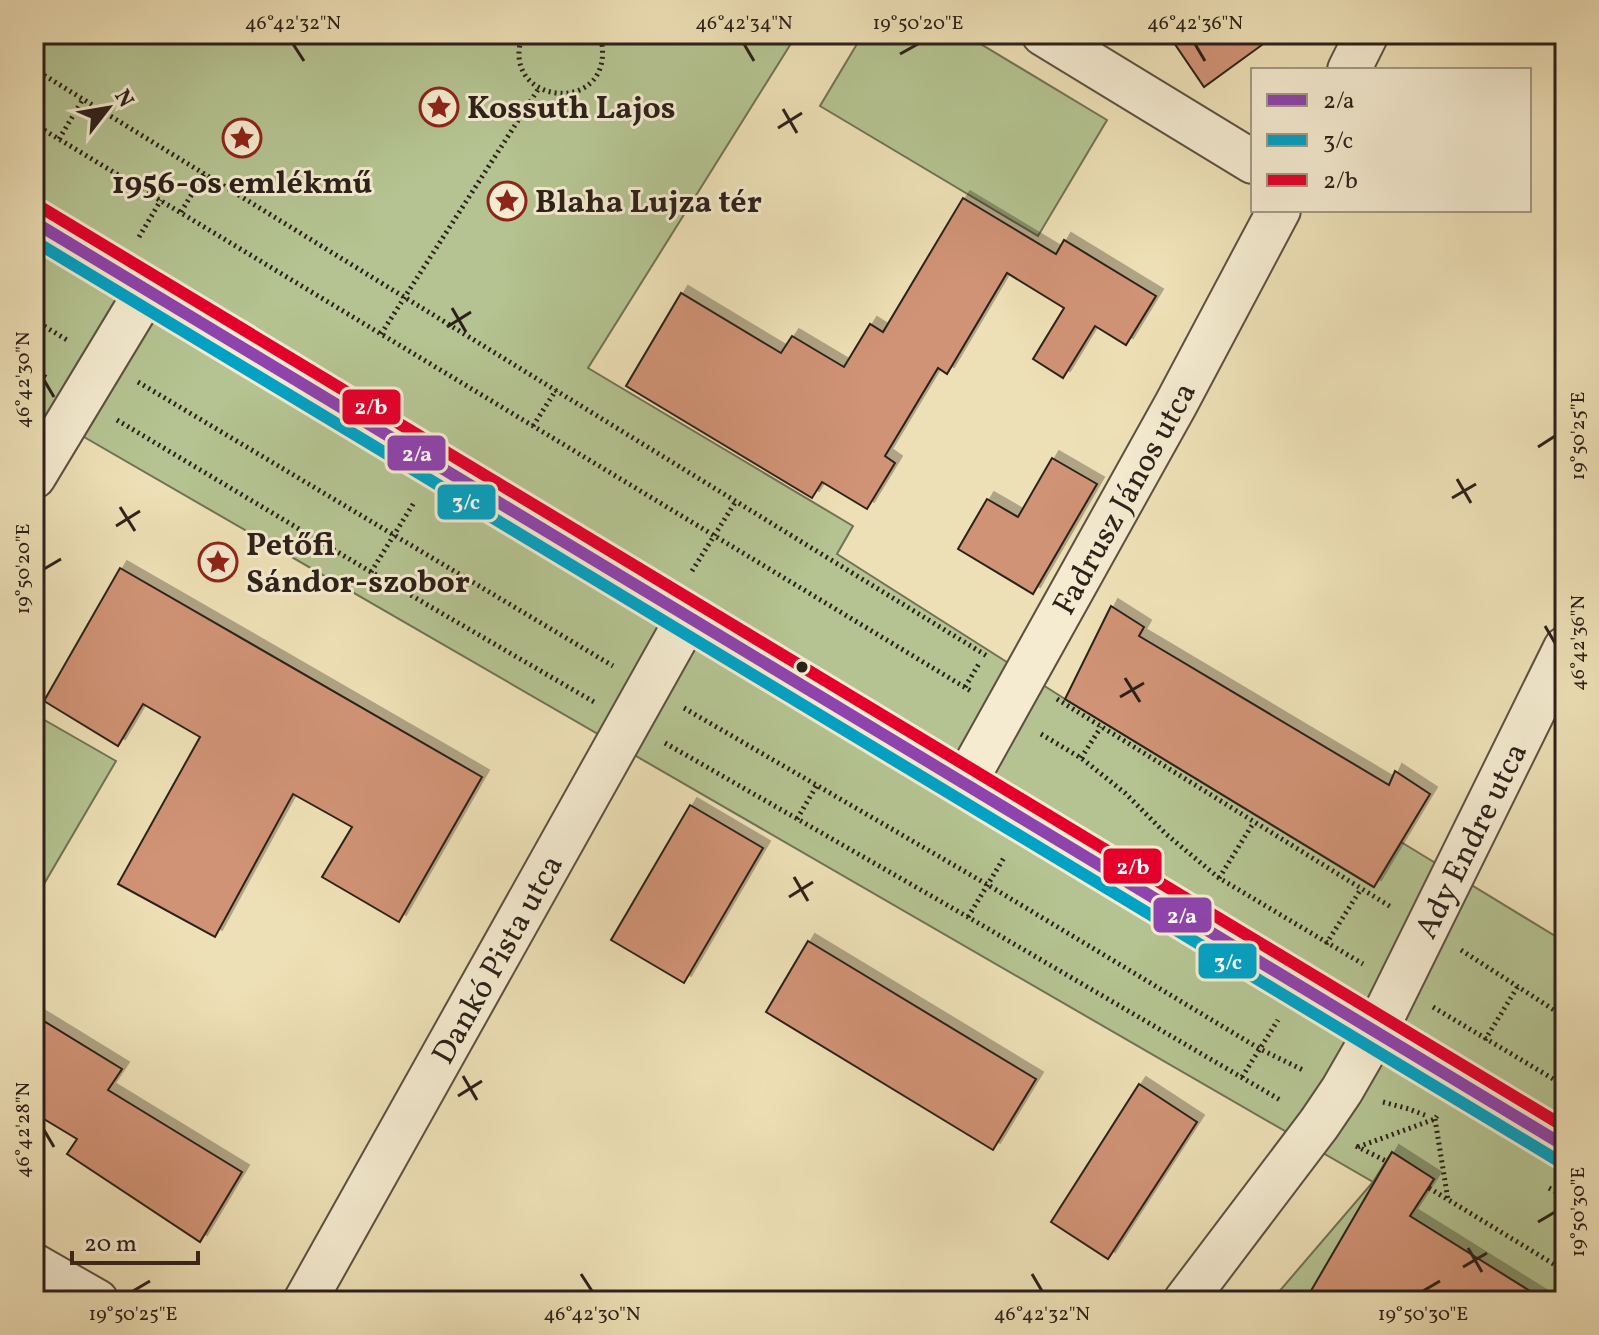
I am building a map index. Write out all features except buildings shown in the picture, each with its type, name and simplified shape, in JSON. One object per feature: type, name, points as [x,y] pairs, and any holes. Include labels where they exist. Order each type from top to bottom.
[{"type":"street","points":[[1043,34],[1251,161]]},
{"type":"street","points":[[1350,68],[1367,34]]},
{"type":"street","name":"Fadrusz János utca","points":[[965,783],[1176,404],[1278,212]]},
{"type":"street","points":[[34,222],[1565,1146]]},
{"type":"street","points":[[34,477],[147,290]]},
{"type":"street","name":"Dankó Pista utca","points":[[305,1301],[688,617]]},
{"type":"street","name":"Ady Endre utca","points":[[1185,1301],[1331,1107],[1376,1031],[1565,648]]},
{"type":"street","points":[[34,1265],[97,1301]]},
{"type":"path","points":[[523,34],[519,52],[521,66],[528,79],[552,94],[578,91],[589,84],[603,61],[600,34]]},
{"type":"path","points":[[34,69],[985,654],[1013,694],[1081,758],[1125,793],[1166,834],[1219,878],[1565,1086]]},
{"type":"path","points":[[381,334],[539,88]]},
{"type":"path","points":[[59,139],[83,99]]},
{"type":"path","points":[[34,124],[965,687],[1013,694],[1101,727],[1565,1017]]},
{"type":"path","points":[[181,212],[204,174]]},
{"type":"path","points":[[34,370],[371,572],[968,917],[1331,1107],[1409,1109],[1448,1127]]},
{"type":"path","points":[[533,426],[556,390]]},
{"type":"path","points":[[371,572],[438,465]]},
{"type":"path","points":[[965,687],[985,654]]},
{"type":"path","points":[[1081,758],[1101,727]]},
{"type":"path","points":[[797,819],[817,785]]},
{"type":"path","points":[[1219,878],[1254,822]]},
{"type":"path","points":[[968,917],[988,885]]},
{"type":"path","points":[[1260,1049],[1331,1107],[1358,1147],[1386,1161]]},
{"type":"path","points":[[1358,1147],[1435,1119]]},
{"type":"path","points":[[1435,1119],[1448,1200]]},
{"type":"path","points":[[1539,1182],[1565,1197]]},
{"type":"path","points":[[1429,1188],[1565,1271]]},
{"type":"green space","points":[[34,34],[797,34],[588,368],[853,526],[837,554],[1065,699],[1373,887],[1401,842],[1565,942],[1565,1301],[1271,1301],[1373,1182],[65,426],[34,476]],"holes":[[[1392,1152],[1434,1179],[1410,1215],[1373,1182]]]},
{"type":"green space","points":[[863,34],[964,34],[1107,120],[1038,236],[820,106]]},
{"type":"green space","points":[[34,714],[116,761],[34,901]]},
{"type":"transit line","name":"2/b","points":[[42,208],[1565,1127]]},
{"type":"transit line","name":"2/a","points":[[34,222],[1565,1146]]},
{"type":"transit line","name":"3/c","points":[[34,241],[1557,1160]]},
{"type":"place","name":"Kossuth Lajos","points":[[439,107]]},
{"type":"place","name":"1956-os emlékmű","points":[[242,138]]},
{"type":"place","name":"Blaha Lujza tér","points":[[507,201]]},
{"type":"place","name":"Petőfi Sándor-szobor","points":[[218,562]]}]
